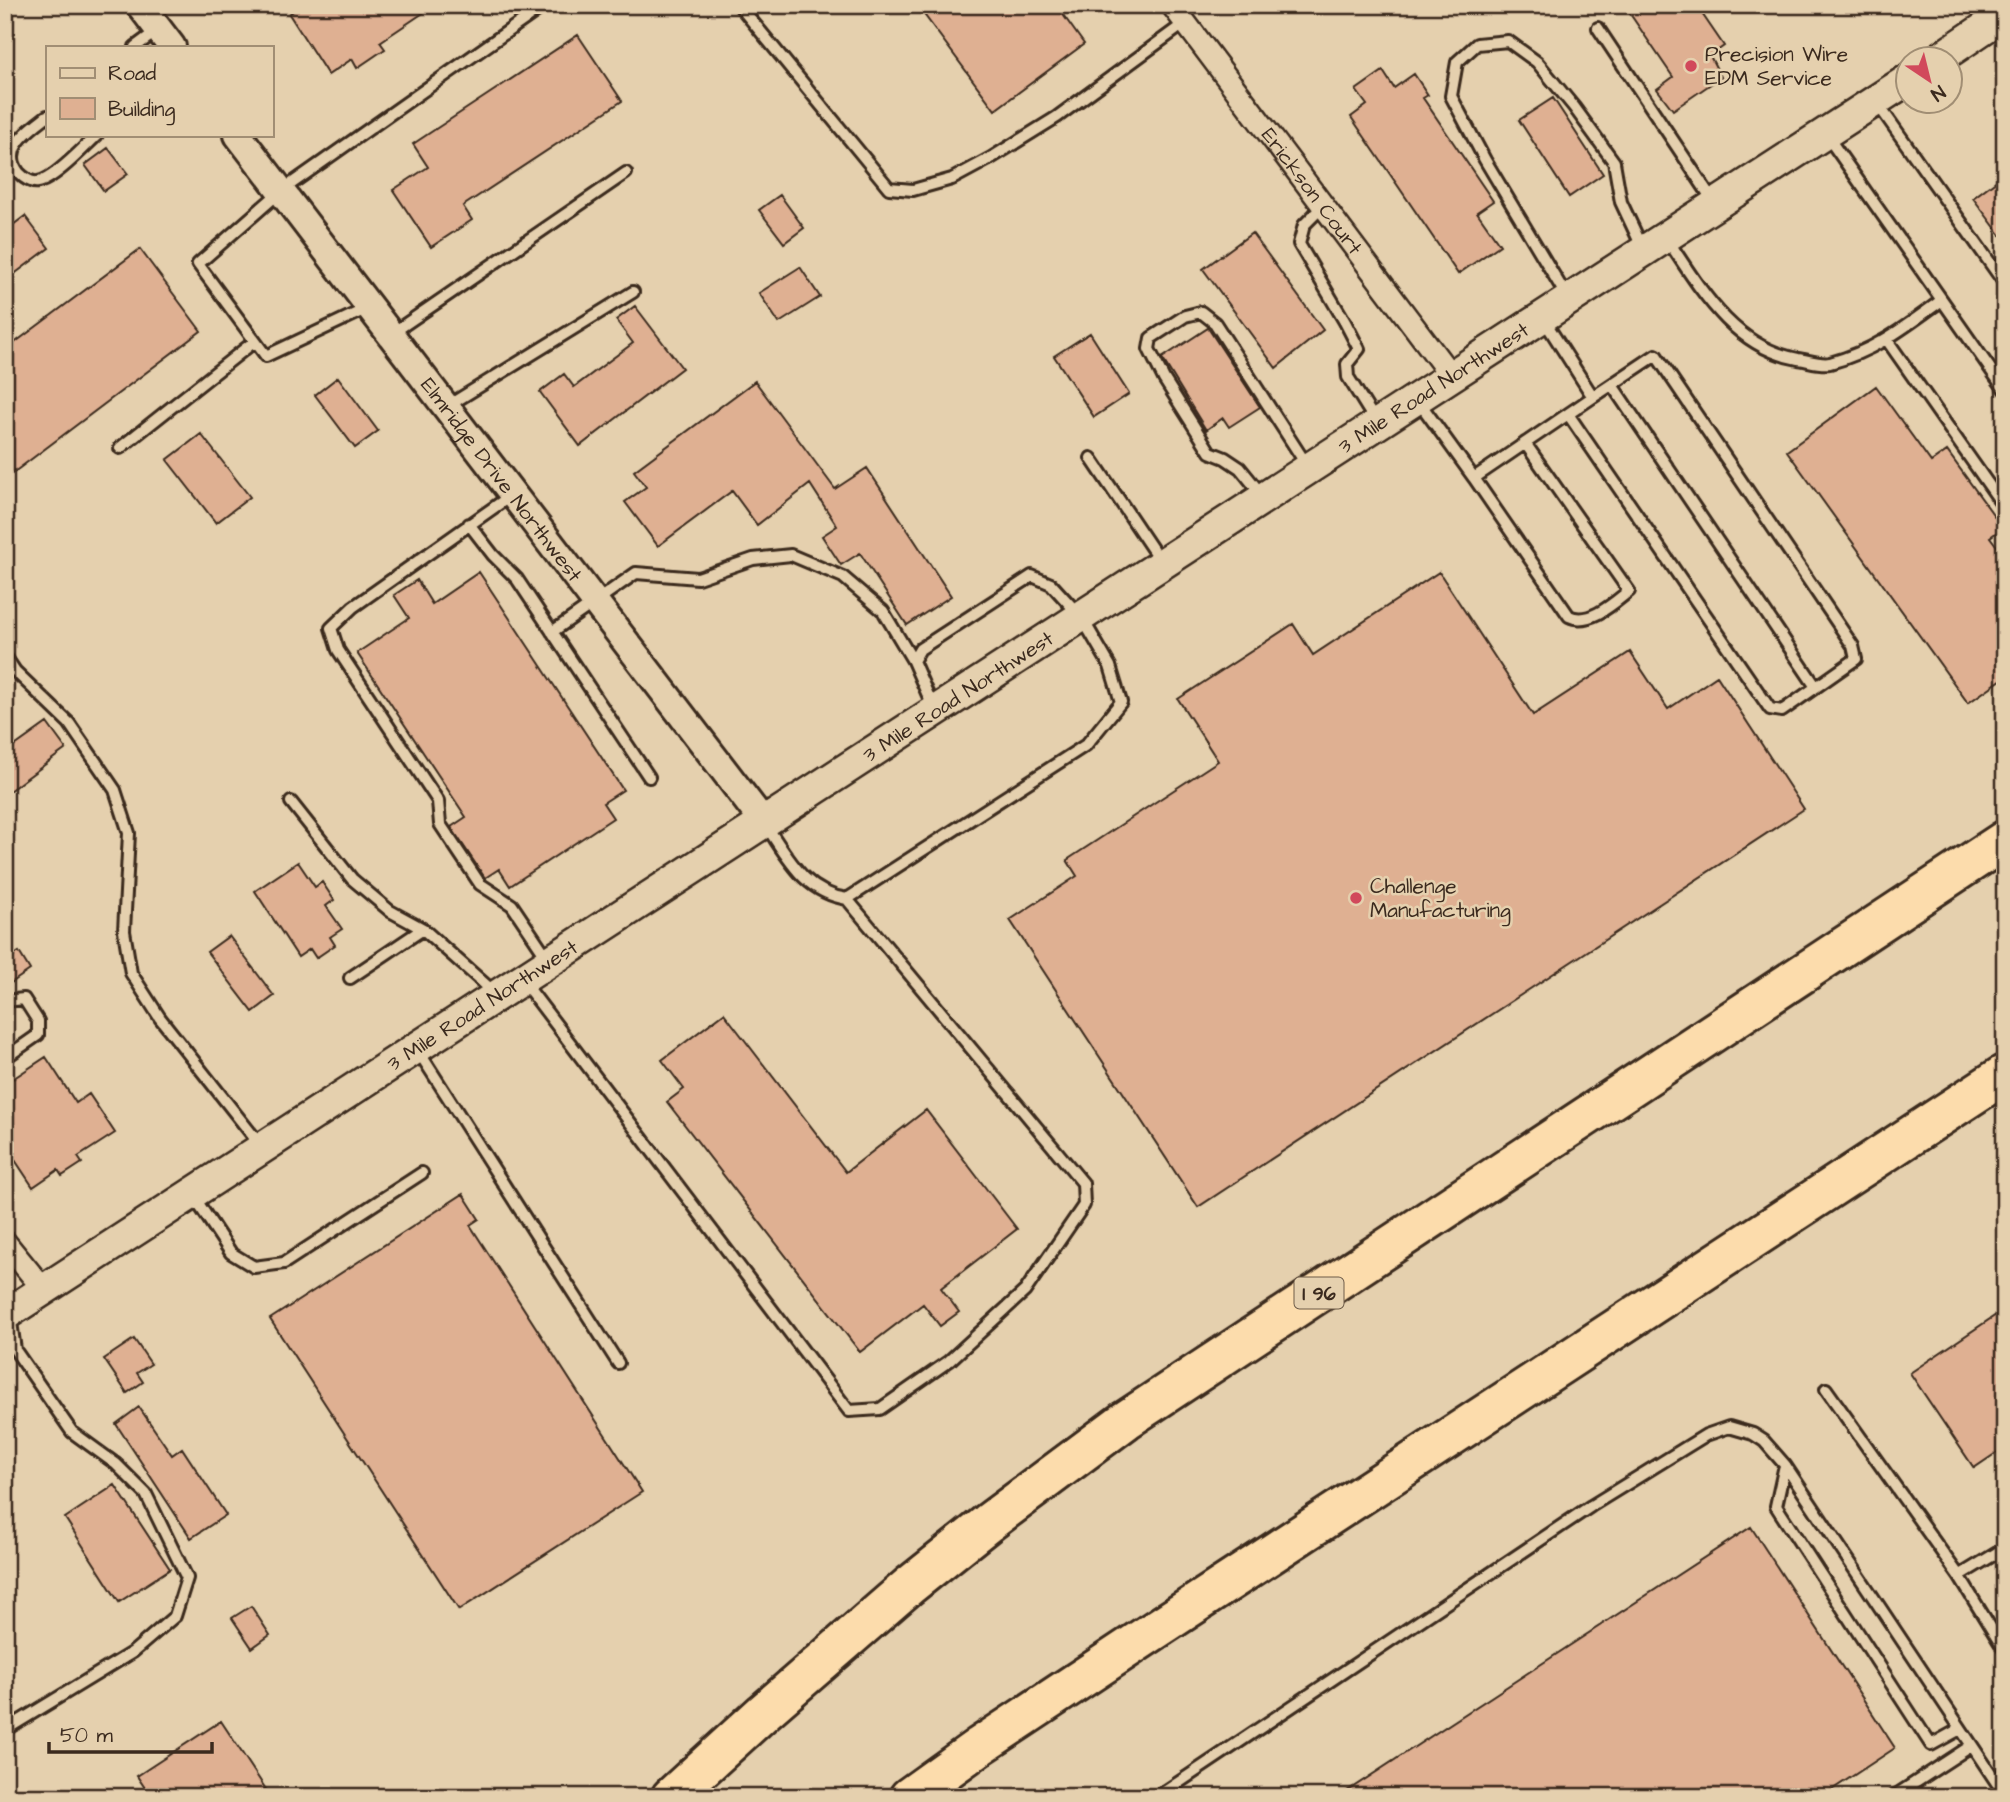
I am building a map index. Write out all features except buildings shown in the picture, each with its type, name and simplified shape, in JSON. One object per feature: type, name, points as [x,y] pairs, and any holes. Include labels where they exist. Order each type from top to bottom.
[{"type":"highway","name":"I 96","points":[[671,1797],[909,1586],[1126,1420],[2005,840]]},
{"type":"highway","points":[[909,1797],[980,1746],[1143,1638],[2005,1074]]},
{"type":"main road","points":[[1958,46],[2005,15]]},
{"type":"main road","name":"3 Mile Road Northwest","points":[[7,1311],[44,1290],[765,824],[1895,88]]},
{"type":"street","points":[[140,5],[165,38]]},
{"type":"street","name":"Erickson Court","points":[[1172,5],[1452,377]]},
{"type":"street","name":"Elmridge Drive Northwest","points":[[239,136],[765,824]]},
{"type":"street","points":[[5,1242],[44,1290]]},
{"type":"lane","points":[[370,307],[266,356],[198,264],[281,191],[545,5]]},
{"type":"lane","points":[[739,5],[889,188],[913,190],[952,178],[991,158],[1057,117],[1185,23]]},
{"type":"lane","points":[[1598,28],[1716,205]]},
{"type":"lane","points":[[138,46],[165,38]]},
{"type":"lane","points":[[1570,300],[1485,160],[1451,96],[1457,62],[1477,44],[1508,41],[1537,62],[1614,162],[1621,202],[1655,244],[1732,327],[1778,355],[1827,364],[1888,340],[1942,300]]},
{"type":"lane","points":[[1875,100],[2005,284]]},
{"type":"lane","points":[[46,117],[13,145],[10,155],[14,168],[25,179],[37,183],[51,177],[96,136]]},
{"type":"lane","points":[[1825,134],[2005,390]]},
{"type":"lane","points":[[390,334],[626,173]]},
{"type":"lane","points":[[1323,206],[1304,225],[1298,244],[1359,349],[1347,364],[1348,377],[1377,425]]},
{"type":"lane","points":[[446,407],[633,292]]},
{"type":"lane","points":[[1265,499],[1240,468],[1226,458],[1210,452],[1164,379],[1149,349],[1151,338],[1185,316],[1201,312],[1215,323],[1310,469]]},
{"type":"lane","points":[[1542,318],[1593,397]]},
{"type":"lane","points":[[1888,340],[2005,508]]},
{"type":"lane","points":[[120,448],[255,341]]},
{"type":"lane","points":[[1474,478],[1525,443],[1593,397],[1656,355],[1853,646],[1856,659],[1782,710],[1770,709],[1568,414]]},
{"type":"lane","points":[[1612,385],[1816,688]]},
{"type":"lane","points":[[1417,399],[1569,616],[1577,620],[1587,619],[1629,591],[1525,443]]},
{"type":"lane","points":[[1091,458],[1163,565]]},
{"type":"lane","points":[[513,494],[353,607],[331,628],[338,650],[438,802],[440,824],[480,884],[512,905],[551,962]]},
{"type":"lane","points":[[469,524],[493,555],[517,579],[649,777]]},
{"type":"lane","points":[[552,632],[636,573],[698,578],[753,559],[791,555],[843,577],[883,611],[913,661],[935,712]]},
{"type":"lane","points":[[846,900],[1086,745],[1121,702],[1110,666],[1082,618],[1051,584],[1032,576],[920,649],[913,661]]},
{"type":"lane","points":[[5,656],[15,671],[69,723],[116,790],[129,833],[124,931],[131,973],[160,1017],[263,1149]]},
{"type":"lane","points":[[291,802],[352,879],[390,911],[423,929],[511,988],[849,1411],[880,1409],[948,1361],[1025,1291],[1084,1205],[1083,1183],[846,900],[830,897],[804,881],[765,824]]},
{"type":"lane","points":[[350,978],[423,929]]},
{"type":"lane","points":[[5,1001],[24,999],[38,1021],[38,1035],[5,1058]]},
{"type":"lane","points":[[417,1049],[618,1363]]},
{"type":"lane","points":[[192,1194],[231,1253],[254,1267],[284,1263],[422,1173]]},
{"type":"lane","points":[[5,1730],[133,1652],[175,1616],[187,1578],[146,1493],[116,1464],[72,1432],[15,1350],[7,1311]]},
{"type":"lane","points":[[1826,1389],[2000,1632],[2005,1651]]},
{"type":"lane","points":[[1157,1797],[1591,1506],[1706,1435],[1729,1427],[1742,1429],[1764,1441],[1785,1465],[2005,1795]]},
{"type":"lane","points":[[1785,1465],[1776,1506],[1931,1745],[1960,1729]]},
{"type":"lane","points":[[1959,1576],[2005,1548]]},
{"type":"lane","points":[[1893,1797],[1971,1746]]},
{"type":"place","name":"Precision Wire EDM Service","points":[[1691,66]]},
{"type":"place","name":"Challenge Manufacturing","points":[[1356,898]]}]
